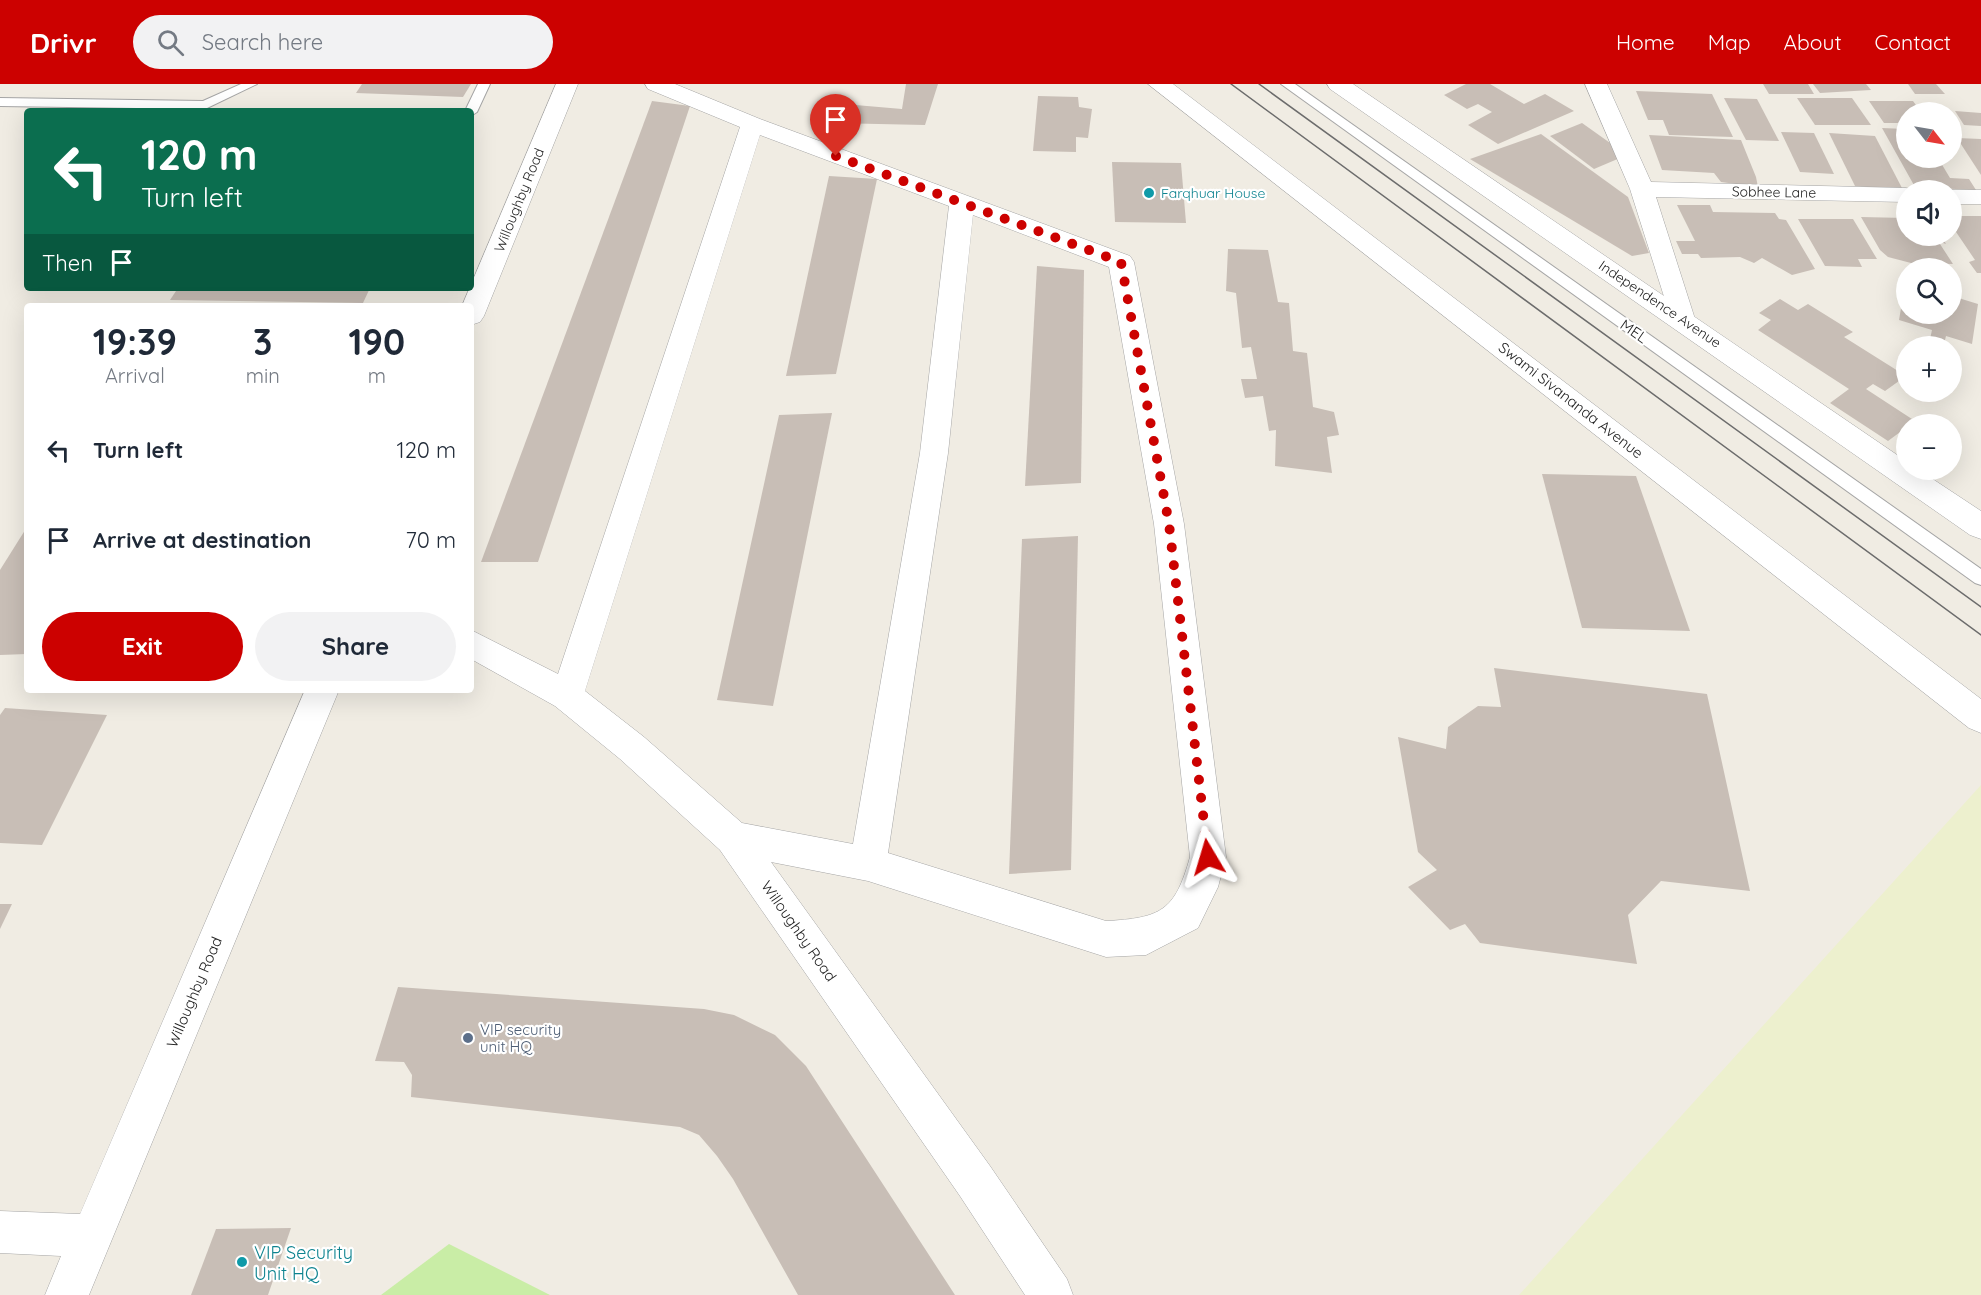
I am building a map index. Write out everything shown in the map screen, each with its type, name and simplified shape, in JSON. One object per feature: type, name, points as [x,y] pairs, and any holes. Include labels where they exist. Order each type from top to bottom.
[{"type":"street","name":"Willoughby Road","points":[[474,309],[567,84]]},
{"type":"street","points":[[656,84],[752,124],[1121,262],[1169,524],[1208,857],[1200,887],[1185,915],[1146,937],[1106,939],[868,864],[733,838]]},
{"type":"street","name":"Swami Sivananda Avenue","points":[[1159,84],[1262,161],[1981,718]]},
{"type":"street","name":"Independence Avenue","points":[[1338,84],[1981,527]]},
{"type":"street","points":[[1596,84],[1642,189],[1682,319]]},
{"type":"street","points":[[567,696],[752,124]]},
{"type":"street","name":"Sobhee Lane","points":[[1642,189],[1896,195]]},
{"type":"street","points":[[1962,196],[1981,197]]},
{"type":"street","points":[[868,864],[934,453],[962,202]]},
{"type":"street","name":"Willoughby Road","points":[[478,649],[567,696],[632,748],[733,838],[968,1171],[1052,1295]]},
{"type":"street","name":"Willoughby Road","points":[[67,1295],[321,693]]},
{"type":"street","points":[[0,1232],[92,1236]]},
{"type":"lane","points":[[205,105],[221,84]]},
{"type":"lane","points":[[0,102],[205,105],[251,84]]},
{"type":"lane","points":[[473,108],[484,84]]},
{"type":"lane","name":"MEL","points":[[1287,84],[1981,578]]},
{"type":"green space","points":[[1981,785],[1981,1295],[1519,1295]]},
{"type":"green space","points":[[449,1244],[550,1295],[381,1295]]},
{"type":"building","points":[[362,84],[471,84],[463,97],[356,93]]},
{"type":"building","points":[[906,84],[938,84],[925,125],[832,123],[832,103],[902,109]]},
{"type":"building","points":[[1466,84],[1490,84],[1524,104],[1545,94],[1574,111],[1498,144],[1468,125],[1492,112],[1478,104],[1467,109],[1444,95]]},
{"type":"building","points":[[1763,84],[1808,84],[1814,94],[1769,94]]},
{"type":"building","points":[[1813,84],[1866,84],[1871,90],[1820,93]]},
{"type":"building","points":[[1908,84],[1936,84],[1945,94],[1915,94]]},
{"type":"building","points":[[1636,91],[1712,94],[1733,137],[1669,135],[1663,120],[1648,120]]},
{"type":"building","points":[[1038,96],[1078,97],[1079,107],[1092,109],[1088,138],[1076,137],[1076,152],[1033,151]]},
{"type":"building","points":[[1724,98],[1757,99],[1779,141],[1746,140]]},
{"type":"building","points":[[1797,98],[1852,98],[1871,125],[1815,125]]},
{"type":"building","points":[[652,101],[690,106],[538,562],[481,562]]},
{"type":"building","points":[[1869,101],[1913,101],[1896,102],[1896,123],[1884,123]]},
{"type":"building","points":[[1962,112],[1981,113],[1981,126],[1964,125]]},
{"type":"building","points":[[1582,123],[1627,155],[1594,169],[1550,136]]},
{"type":"building","points":[[1882,128],[1896,129],[1896,153]]},
{"type":"building","points":[[1781,132],[1814,133],[1834,174],[1800,172]]},
{"type":"building","points":[[1829,133],[1875,136],[1898,180],[1896,189],[1855,186]]},
{"type":"building","points":[[1541,134],[1628,197],[1649,253],[1632,256],[1470,159]]},
{"type":"building","points":[[1649,135],[1741,140],[1758,187],[1721,182],[1714,173],[1662,170]]},
{"type":"building","points":[[1962,138],[1981,139],[1981,175],[1962,146]]},
{"type":"building","name":"Farqhuar House","points":[[1112,162],[1181,163],[1186,223],[1115,222]]},
{"type":"building","points":[[1904,168],[1944,168],[1950,178],[1969,179],[1976,190],[1962,189],[1962,180],[1911,180]]},
{"type":"building","points":[[829,176],[877,179],[836,374],[786,376]]},
{"type":"building","points":[[1677,205],[1710,205],[1713,212],[1775,213],[1779,219],[1786,220],[1815,269],[1792,275],[1762,258],[1754,263],[1740,257],[1701,258],[1698,254],[1682,254],[1676,241],[1695,241]]},
{"type":"building","points":[[1962,216],[1981,216],[1981,273],[1977,273],[1969,262],[1975,260],[1962,241]]},
{"type":"building","points":[[1861,217],[1896,218],[1896,246],[1941,246],[1949,258],[1896,259],[1888,257],[1880,250]]},
{"type":"building","points":[[1798,219],[1853,219],[1877,259],[1858,259],[1862,267],[1825,266]]},
{"type":"building","points":[[1228,249],[1268,250],[1278,302],[1289,303],[1293,351],[1307,353],[1313,407],[1334,412],[1339,435],[1327,437],[1332,473],[1275,466],[1276,430],[1269,431],[1263,396],[1245,398],[1241,379],[1257,379],[1251,347],[1242,348],[1236,293],[1226,291]]},
{"type":"building","points":[[1037,266],[1084,270],[1081,483],[1025,486]]},
{"type":"building","points":[[176,291],[369,291],[363,303],[170,300]]},
{"type":"building","points":[[1780,299],[1798,310],[1808,304],[1853,332],[1844,337],[1896,370],[1896,383],[1885,391],[1873,384],[1866,389],[1904,414],[1896,414],[1896,435],[1888,441],[1830,403],[1849,389],[1758,330],[1771,320],[1759,313]]},
{"type":"building","points":[[1962,299],[1978,304],[1972,344],[1962,341],[1962,336],[1931,336],[1932,330],[1912,324],[1962,324]]},
{"type":"building","points":[[832,413],[773,706],[717,700],[779,415]]},
{"type":"building","points":[[1542,474],[1636,476],[1690,631],[1582,628]]},
{"type":"building","points":[[24,532],[24,654],[0,655],[0,570]]},
{"type":"building","points":[[1078,536],[1071,870],[1009,874],[1022,539]]},
{"type":"building","points":[[1494,668],[1707,694],[1750,891],[1661,881],[1628,915],[1637,964],[1480,943],[1465,924],[1450,930],[1408,887],[1437,870],[1418,852],[1398,737],[1446,749],[1448,727],[1478,706],[1501,707]]},
{"type":"building","points":[[5,708],[107,715],[42,845],[0,843],[0,715]]},
{"type":"building","points":[[0,904],[12,904],[0,929]]},
{"type":"building","points":[[398,987],[704,1009],[734,1015],[775,1035],[806,1066],[955,1295],[798,1295],[733,1179],[717,1156],[699,1135],[680,1127],[411,1097],[412,1075],[404,1062],[375,1061]]},
{"type":"building","name":"VIP Security Unit HQ","points":[[291,1228],[268,1295],[191,1295],[216,1229]]},
{"type":"tram line","points":[[1231,84],[1981,635]]},
{"type":"tram line","points":[[1259,84],[1981,607]]},
{"type":"place","name":"Farqhuar House","points":[[1149,193]]},
{"type":"place","name":"VIP security unit HQ","points":[[468,1038]]},
{"type":"place","name":"VIP Security Unit HQ","points":[[242,1262]]},
{"type":"route","points":[[836,156],[1121,262],[1169,524],[1208,857]]}]
